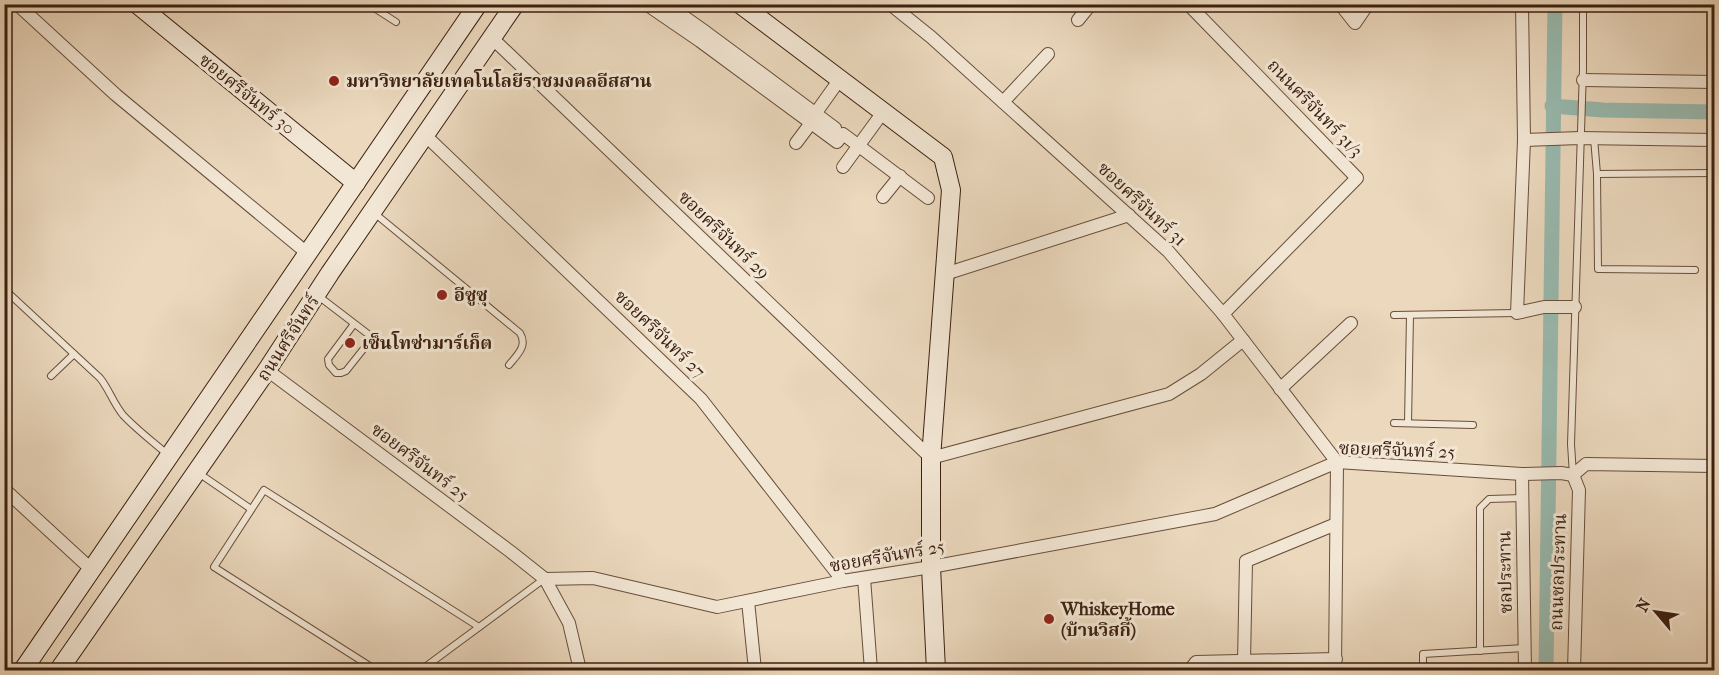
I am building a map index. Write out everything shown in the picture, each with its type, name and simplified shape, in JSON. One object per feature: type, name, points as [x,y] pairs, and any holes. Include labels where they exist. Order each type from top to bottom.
[{"type":"main road","name":"ซอยศรีจันทร์ 30","points":[[137,4],[356,183]]},
{"type":"main road","name":"ถนนศรีจันทร์","points":[[23,670],[478,4]]},
{"type":"main road","name":"ถนนศรีจันทร์","points":[[59,670],[267,370],[330,273],[515,4]]},
{"type":"main road","points":[[740,4],[943,157],[951,190],[930,458],[931,567],[936,670]]},
{"type":"main road","points":[[307,253],[330,273]]},
{"type":"street","points":[[17,4],[116,95],[307,253]]},
{"type":"street","points":[[646,4],[813,118],[834,128]]},
{"type":"street","points":[[666,4],[813,118],[837,142],[843,134],[928,198]]},
{"type":"street","name":"ซอยศรีจันทร์ 31","points":[[890,4],[931,37],[1168,251],[1223,314],[1337,462]]},
{"type":"street","points":[[1078,20],[1091,4]]},
{"type":"street","name":"ถนนศรีจันทร์ 31/3","points":[[1188,4],[1357,177],[1223,314]]},
{"type":"street","points":[[1340,4],[1355,23],[1368,4]]},
{"type":"street","points":[[1522,4],[1524,140],[1517,313],[1544,307],[1571,307]]},
{"type":"street","name":"ซอยศรีจันทร์ 29","points":[[492,38],[930,458]]},
{"type":"street","points":[[1003,102],[1048,54]]},
{"type":"street","points":[[1583,80],[1714,82]]},
{"type":"street","points":[[796,143],[835,86]]},
{"type":"street","points":[[843,166],[878,119]]},
{"type":"street","name":"ซอยศรีจันทร์ 27","points":[[426,136],[701,399],[843,581]]},
{"type":"street","points":[[1524,140],[1562,138],[1714,140]]},
{"type":"street","points":[[884,198],[900,176]]},
{"type":"street","points":[[945,274],[1128,215]]},
{"type":"street","points":[[1280,389],[1350,323]]},
{"type":"street","points":[[930,458],[1168,394],[1201,374],[1243,340]]},
{"type":"street","name":"ซอยศรีจันทร์ 25","points":[[267,370],[545,579],[593,578],[717,607],[843,581],[931,567],[1215,514],[1337,462],[1522,474],[1567,474]]},
{"type":"street","points":[[1190,670],[1196,662],[1244,661],[1336,665],[1337,462]]},
{"type":"street","points":[[1567,474],[1586,464],[1714,466]]},
{"type":"street","name":"ชลประทาน","points":[[1522,474],[1525,670]]},
{"type":"street","name":"ถนนชลประทาน","points":[[1567,474],[1579,490],[1574,670]]},
{"type":"street","points":[[4,489],[92,570]]},
{"type":"street","points":[[1244,661],[1246,561],[1336,524]]},
{"type":"street","points":[[864,578],[871,670]]},
{"type":"street","points":[[545,579],[569,623],[580,670]]},
{"type":"street","points":[[748,601],[755,670]]},
{"type":"lane","points":[[368,4],[396,22]]},
{"type":"lane","points":[[1567,474],[1571,444],[1571,307],[1583,80],[1583,4]]},
{"type":"lane","points":[[1594,138],[1597,174],[1598,268],[1695,270]]},
{"type":"lane","points":[[1597,174],[1714,173]]},
{"type":"lane","points":[[372,212],[520,333],[523,345],[508,365]]},
{"type":"lane","points":[[4,289],[107,386],[113,400],[124,415],[169,456]]},
{"type":"lane","points":[[316,294],[368,334],[369,342],[346,372],[336,373],[328,364],[328,359],[354,324]]},
{"type":"lane","points":[[1394,315],[1517,313]]},
{"type":"lane","points":[[1408,423],[1410,315]]},
{"type":"lane","points":[[51,376],[74,354]]},
{"type":"lane","points":[[1394,423],[1473,425]]},
{"type":"lane","points":[[196,472],[251,509]]},
{"type":"lane","points":[[376,670],[214,567],[264,490],[479,627]]},
{"type":"lane","points":[[1480,651],[1480,508],[1489,499],[1522,498]]},
{"type":"lane","points":[[421,670],[545,579]]},
{"type":"lane","points":[[1423,670],[1423,654],[1524,648]]},
{"type":"waterway","points":[[1546,670],[1555,4]]},
{"type":"waterway","points":[[1552,106],[1603,110],[1714,112]]},
{"type":"place","name":"มหาวิทยาลัยเทคโนโลยีราชมงคลอีสสาน","points":[[334,81]]},
{"type":"place","name":"อีซูซุ","points":[[442,295]]},
{"type":"place","name":"เซ็นโทซ่ามาร์เก็ต","points":[[350,343]]},
{"type":"place","name":"WhiskeyHome (บ้านวิสกี้)","points":[[1049,619]]}]
